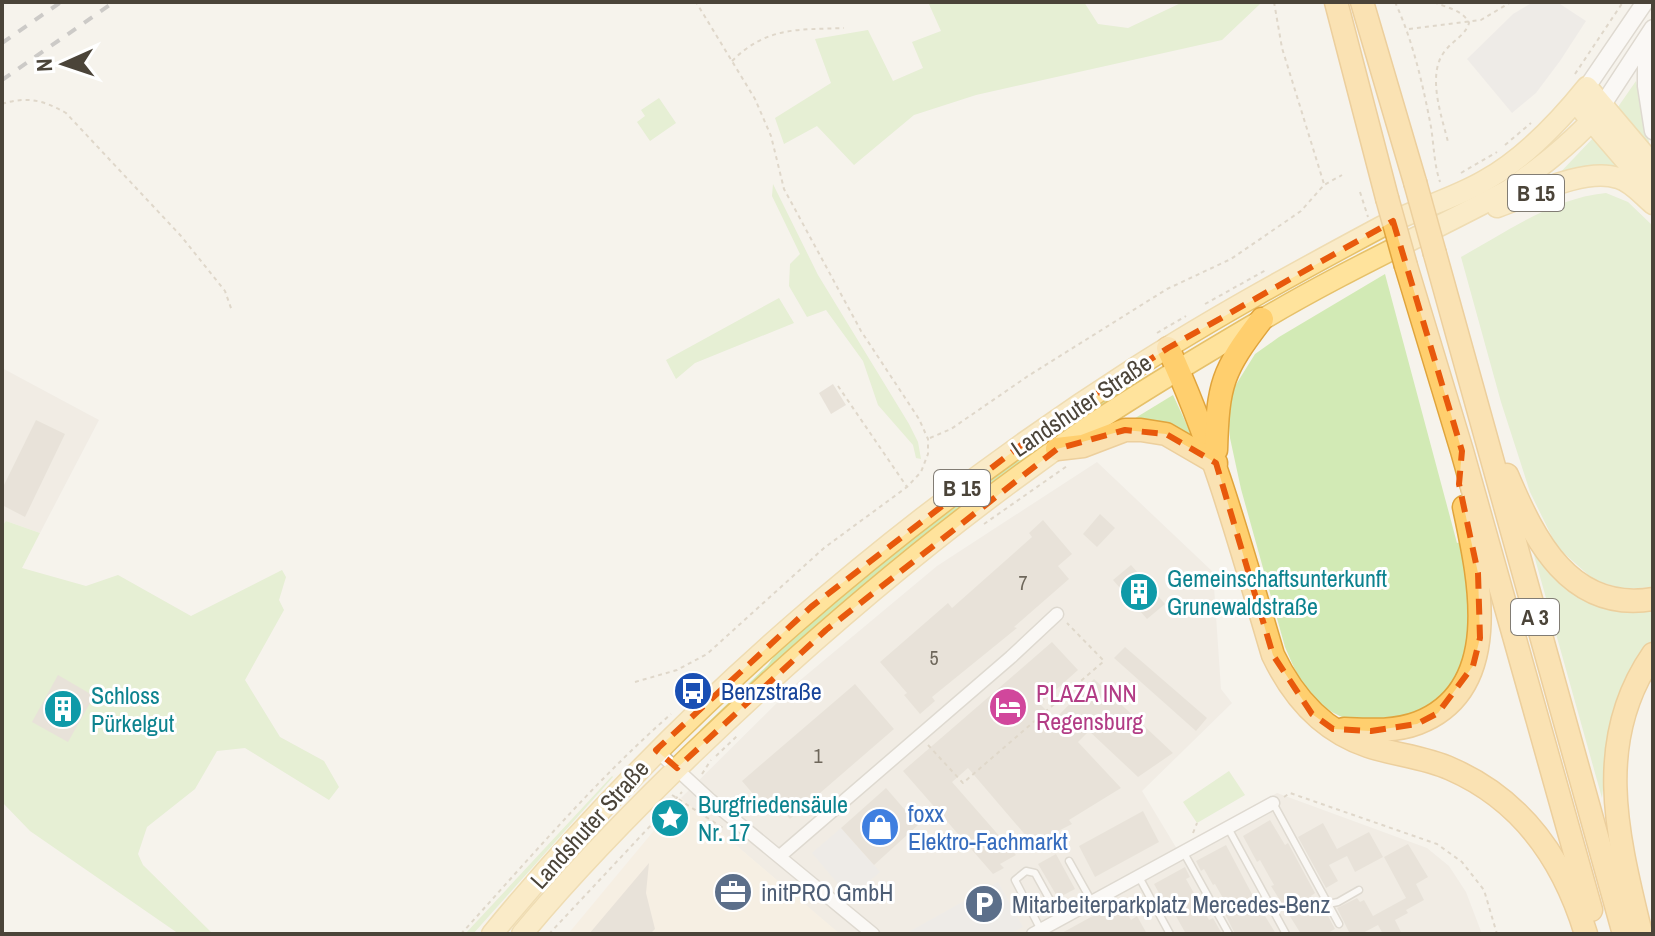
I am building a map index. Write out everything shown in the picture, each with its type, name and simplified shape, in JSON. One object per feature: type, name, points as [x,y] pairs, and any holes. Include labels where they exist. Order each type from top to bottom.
[{"type":"highway","name":"A 3","points":[[1336,2],[1406,266],[1462,451],[1598,934]]},
{"type":"highway","name":"A 3","points":[[1362,2],[1624,934]]},
{"type":"highway","name":"A 3","points":[[1448,300],[1463,316],[1507,473],[1539,541],[1574,582],[1594,593],[1617,599],[1653,599]]},
{"type":"highway","points":[[1216,463],[1222,381],[1237,352],[1262,319]]},
{"type":"highway","points":[[1168,348],[1216,463],[1273,655],[1285,680],[1312,714],[1333,729],[1366,745],[1448,767],[1473,779],[1519,814],[1556,861],[1586,934]]},
{"type":"highway","points":[[1065,456],[1125,430],[1141,430],[1166,434],[1216,463]]},
{"type":"highway","name":"A 3","points":[[1333,729],[1371,731],[1417,724],[1438,713],[1460,689],[1473,666],[1480,638],[1480,605],[1478,573],[1459,484],[1462,451]]},
{"type":"highway","points":[[1641,934],[1618,815],[1615,769],[1619,726],[1643,667],[1653,654]]},
{"type":"main road","points":[[1581,95],[1653,165]]},
{"type":"main road","name":"Landshuter Straße","points":[[492,934],[530,887],[656,750],[811,607],[947,498],[1042,429],[1168,348],[1393,221],[1485,181],[1529,150],[1581,95]]},
{"type":"main road","points":[[1598,112],[1653,193]]},
{"type":"main road","name":"Landshuter Straße","points":[[522,934],[677,768],[759,689],[922,551],[1065,456],[1178,370],[1262,319],[1509,190],[1576,137],[1598,112]]},
{"type":"main road","name":"B 15","points":[[1414,238],[1451,227],[1555,186],[1603,175],[1630,184],[1653,204]]},
{"type":"street","points":[[1581,95],[1645,2]]},
{"type":"street","points":[[1598,112],[1649,34]]},
{"type":"street","points":[[1649,34],[1646,86],[1653,131]]},
{"type":"street","points":[[780,856],[1057,614]]},
{"type":"street","points":[[656,750],[873,934]]},
{"type":"street","points":[[1036,933],[1273,803]]},
{"type":"lane","points":[[1273,803],[1339,924]]},
{"type":"lane","points":[[1228,828],[1286,934]]},
{"type":"lane","points":[[1184,853],[1229,934]]},
{"type":"lane","points":[[1069,861],[1092,902]]},
{"type":"lane","points":[[1036,933],[1016,885],[1017,876],[1026,871],[1035,873],[1060,919]]},
{"type":"lane","points":[[1139,877],[1170,934]]},
{"type":"lane","points":[[1328,904],[1359,890]]},
{"type":"path","points":[[635,682],[677,670],[707,654],[824,548],[907,487],[921,472],[928,454],[928,439],[919,419],[861,331],[784,189],[771,136],[755,99],[696,2]]},
{"type":"path","points":[[1274,2],[1282,48],[1324,185]]},
{"type":"path","points":[[1395,2],[1408,29],[1441,185]]},
{"type":"path","points":[[1434,2],[1466,16],[1469,23],[1466,32],[1444,52],[1439,64],[1437,89],[1448,142]]},
{"type":"path","points":[[1408,29],[1481,20],[1511,2]]},
{"type":"path","points":[[732,61],[745,48],[771,34],[787,30],[844,28]]},
{"type":"path","points":[[2,104],[30,98],[66,113],[181,236],[225,291],[232,311]]},
{"type":"path","points":[[928,439],[951,429],[1028,376],[1167,289],[1231,259],[1301,211],[1324,185],[1342,175]]},
{"type":"path","points":[[1360,192],[1368,218]]},
{"type":"path","points":[[838,386],[907,487]]},
{"type":"path","points":[[974,531],[1065,456]]},
{"type":"path","points":[[919,736],[963,783],[1104,661],[1057,614]]},
{"type":"path","points":[[461,934],[552,834],[660,724]]},
{"type":"path","points":[[549,934],[739,734]]},
{"type":"path","points":[[1273,803],[1290,793],[1437,844],[1462,862],[1484,890],[1497,934]]},
{"type":"highlighted area","points":[[1393,221],[1462,451],[1459,484],[1478,573],[1480,638],[1473,666],[1438,713],[1417,724],[1371,731],[1333,729],[1312,714],[1273,655],[1216,463],[1166,434],[1125,430],[1057,449],[826,630],[677,768],[656,750],[811,607],[1042,429],[1168,348]]},
{"type":"shaded area","points":[[1533,2],[1557,2],[1586,21],[1536,93],[1512,113],[1467,59],[1513,14]]},
{"type":"shaded area","points":[[2,368],[99,420],[40,533],[6,521],[2,526]]},
{"type":"shaded area","points":[[1097,462],[1213,572],[1221,689],[1232,703],[1142,791],[1177,849],[1277,793],[1427,848],[1449,866],[1466,892],[1482,934],[839,934],[681,798],[798,682],[937,566]]},
{"type":"shaded area","points":[[681,798],[840,934],[568,934]]},
{"type":"shaded area","points":[[841,828],[880,872],[850,898],[812,853]]},
{"type":"shaded area","name":"Mitarbeiterparkplatz Mercedes-Benz","points":[[998,882],[1023,927],[1009,934],[905,934]]},
{"type":"green space","points":[[928,2],[1084,2],[1098,24],[1128,28],[1183,2],[1260,4],[1222,40],[976,95],[914,115],[854,165],[817,126],[784,144],[775,118],[831,83],[815,39],[868,30],[893,81],[923,68],[912,42],[941,31]]},
{"type":"green space","points":[[1636,81],[1649,142],[1647,144],[1618,107]]},
{"type":"green space","points":[[659,98],[676,123],[650,141],[637,122],[645,116],[641,110]]},
{"type":"green space","points":[[1595,136],[1618,166],[1617,170],[1555,178]]},
{"type":"green space","points":[[773,184],[818,275],[909,424],[918,442],[921,459],[916,458],[913,445],[878,405],[863,361],[826,310],[807,317],[789,286],[790,264],[800,254],[772,196]]},
{"type":"green space","points":[[1606,193],[1628,202],[1653,226],[1653,587],[1624,589],[1594,580],[1557,547],[1530,492],[1501,402],[1461,257],[1549,209],[1586,196]]},
{"type":"green space","points":[[1385,274],[1457,543],[1462,542],[1470,594],[1471,630],[1464,664],[1445,695],[1430,708],[1412,717],[1374,724],[1336,714],[1320,703],[1303,684],[1292,662],[1285,647],[1241,489],[1228,414],[1232,391],[1255,354]]},
{"type":"green space","points":[[779,298],[794,323],[695,363],[676,379],[666,360]]},
{"type":"green space","points":[[1142,375],[1145,380],[889,564],[702,732],[700,730],[768,665],[777,652],[867,574],[996,472]]},
{"type":"green space","points":[[1173,395],[1193,438],[1132,420]]},
{"type":"green space","points":[[6,521],[40,533],[22,568],[86,586],[118,575],[191,616],[282,570],[286,577],[279,600],[284,610],[245,680],[280,737],[324,761],[339,787],[329,800],[245,748],[217,751],[195,789],[147,827],[138,854],[143,865],[213,934],[179,934],[30,831],[2,802],[2,526]]},
{"type":"green space","points":[[1532,548],[1557,576],[1599,605],[1633,610],[1653,608],[1653,639],[1627,677],[1612,716],[1602,798]]},
{"type":"green space","points":[[1229,771],[1245,795],[1197,823],[1183,802]]},
{"type":"green space","points":[[612,776],[473,934],[465,934]]},
{"type":"building","points":[[833,384],[846,405],[831,414],[819,393]]},
{"type":"building","points":[[36,420],[65,434],[25,517],[2,505],[2,489]]},
{"type":"building","points":[[1100,514],[1115,528],[1097,547],[1083,534]]},
{"type":"building","points":[[1043,520],[1072,554],[1058,566],[1069,579],[1014,627],[1017,628],[932,697],[935,701],[920,714],[904,695],[907,693],[880,662],[948,603],[952,608],[1032,537],[1029,533]]},
{"type":"building","name":"Gemeinschaftsunterkunft Grunewaldstraße","points":[[1131,565],[1165,604],[1147,619],[1113,580]]},
{"type":"building","points":[[1052,642],[1078,670],[1040,704],[1055,719],[1094,679],[1173,753],[1138,777],[1089,731],[1078,742],[1121,788],[1069,820],[1072,824],[1033,844],[968,768],[952,782],[1016,855],[1000,864],[1004,868],[993,874],[903,771]]},
{"type":"building","points":[[1125,647],[1207,718],[1196,731],[1114,658]]},
{"type":"building","name":"Schloss Pürkelgut","points":[[58,675],[94,696],[68,742],[32,722]]},
{"type":"building","points":[[855,684],[894,729],[790,819],[781,809],[772,816],[742,781]]},
{"type":"building","name":"foxx Elektro-Fachmarkt","points":[[886,788],[918,825],[874,865],[841,828]]},
{"type":"building","points":[[1143,811],[1159,842],[1095,877],[1079,846]]},
{"type":"building","points":[[1270,820],[1285,845],[1288,843],[1315,893],[1311,896],[1321,914],[1326,912],[1335,929],[1326,934],[1301,934],[1271,886],[1274,885],[1260,860],[1257,862],[1243,836]]},
{"type":"building","points":[[1323,823],[1337,849],[1369,832],[1383,857],[1355,872],[1347,856],[1329,865],[1338,881],[1326,888],[1298,837]]},
{"type":"building","points":[[1408,844],[1428,877],[1416,884],[1424,900],[1395,920],[1402,934],[1383,934],[1378,925],[1361,934],[1350,934],[1337,908],[1357,898],[1360,902],[1364,900],[1373,916],[1406,898],[1384,857]]},
{"type":"building","points":[[1226,845],[1276,934],[1235,934],[1224,912],[1229,909],[1215,884],[1204,869],[1201,871],[1196,861]]},
{"type":"building","points":[[1056,854],[1075,889],[1058,898],[1038,864]]},
{"type":"building","points":[[649,863],[646,893],[655,929],[650,934],[589,934]]},
{"type":"building","points":[[1185,867],[1190,877],[1186,879],[1209,920],[1213,918],[1222,934],[1186,934],[1154,884]]},
{"type":"building","points":[[1120,901],[1131,920],[1137,916],[1147,934],[1060,934]]},
{"type":"railway","points":[[2,43],[61,2]]},
{"type":"railway","points":[[2,80],[114,2]]},
{"type":"place","name":"Gemeinschaftsunterkunft Grunewaldstraße","points":[[1139,592]]},
{"type":"place","name":"Benzstraße","points":[[693,691]]},
{"type":"place","name":"PLAZA INN Regensburg","points":[[1008,707]]},
{"type":"place","name":"Schloss Pürkelgut","points":[[63,709]]},
{"type":"place","name":"Burgfriedensäule Nr. 17","points":[[670,818]]},
{"type":"place","name":"foxx Elektro-Fachmarkt","points":[[880,827]]},
{"type":"place","name":"initPRO GmbH","points":[[733,892]]},
{"type":"place","name":"Mitarbeiterparkplatz Mercedes-Benz","points":[[984,904]]}]
